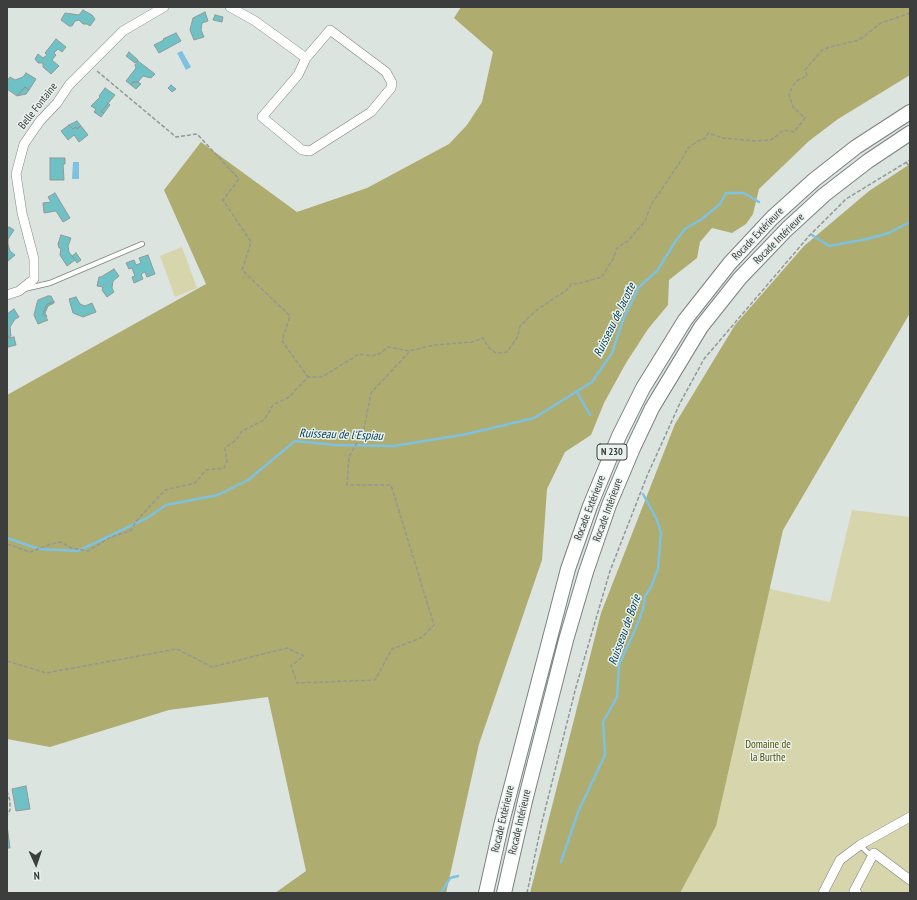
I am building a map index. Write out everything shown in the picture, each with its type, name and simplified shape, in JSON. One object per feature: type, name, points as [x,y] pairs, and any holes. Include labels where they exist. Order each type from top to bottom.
[{"type":"highway","name":"Rocade Extérieure","points":[[486,893],[504,810],[568,569],[590,506],[619,436],[642,388],[685,320],[730,263],[772,218],[814,180],[856,147],[910,112]]},
{"type":"highway","name":"Rocade Intérieure","points":[[504,893],[525,801],[566,640],[586,572],[609,504],[652,408],[701,327],[740,278],[787,229],[824,195],[868,161],[910,133]]},
{"type":"street","name":"Belle Fontaine","points":[[7,295],[19,291],[34,279],[34,259],[22,213],[16,174],[24,144],[40,121],[57,103],[69,85],[89,64],[123,31],[164,7]]},
{"type":"street","points":[[230,7],[255,21],[306,58]]},
{"type":"street","points":[[330,30],[386,72],[392,83],[391,88],[371,112],[310,151],[302,150],[262,117],[298,75],[306,58],[330,30]]},
{"type":"street","points":[[823,893],[840,860],[860,845],[910,817]]},
{"type":"street","points":[[857,893],[854,891],[874,853],[910,880]]},
{"type":"lane","points":[[19,291],[50,283],[142,244]]},
{"type":"lane","points":[[860,845],[868,852],[874,853]]},
{"type":"path","points":[[7,544],[30,552],[60,542],[72,548],[88,551],[111,538],[130,531],[138,519],[165,490],[195,483],[206,470],[224,468],[227,461],[225,448],[236,440],[242,430],[264,420],[274,405],[289,397],[308,378],[322,377],[359,354],[372,356],[381,353],[388,347],[409,351],[434,345],[472,342],[483,338],[489,348],[496,353],[507,352],[518,336],[520,326],[538,309],[567,290],[572,283],[577,284],[602,277],[613,259],[617,248],[628,241],[645,221],[651,205],[688,148],[706,138],[708,133],[723,138],[756,141],[771,140],[784,130],[794,132],[805,118],[792,107],[789,96],[792,87],[798,80],[807,76],[805,70],[814,62],[823,49],[859,40],[882,23],[910,13]]},
{"type":"path","points":[[89,64],[176,137],[197,134],[239,180],[223,200],[251,242],[242,270],[290,316],[282,341],[308,378]]},
{"type":"path","points":[[526,893],[572,702],[610,571],[647,476],[680,404],[704,359],[809,236],[846,199],[910,160]]},
{"type":"path","points":[[906,162],[910,167]]},
{"type":"path","points":[[7,661],[46,673],[177,649],[212,666],[287,648],[304,656],[291,666],[297,683],[375,680],[392,649],[421,638],[434,625],[391,485],[347,485],[350,457],[364,429],[371,393],[409,351]]},
{"type":"path","points":[[7,791],[10,801],[10,810],[7,816]]},
{"type":"green space","points":[[182,247],[197,288],[175,297],[160,256]]},
{"type":"green space","name":"Domaine de la Burthe","points":[[852,510],[910,517],[910,893],[558,893],[692,572],[830,602]]},
{"type":"shaded area","points":[[461,7],[910,7],[910,75],[838,119],[809,141],[759,189],[753,214],[746,224],[732,233],[712,228],[700,242],[697,258],[669,280],[668,305],[648,329],[626,363],[604,403],[591,435],[565,452],[547,489],[542,560],[479,744],[446,893],[275,893],[306,871],[268,697],[169,710],[50,747],[7,739],[7,395],[206,284],[164,190],[201,142],[297,212],[367,188],[449,144],[467,125],[482,102],[493,52],[454,18]]},
{"type":"shaded area","points":[[910,164],[910,313],[783,530],[716,826],[680,893],[530,893],[601,613],[675,424],[735,325],[804,246],[869,191]]},
{"type":"water","points":[[182,51],[191,67],[186,70],[177,53]]},
{"type":"water","points":[[73,162],[79,162],[79,179],[72,179]]},
{"type":"building","points":[[83,10],[92,15],[95,19],[90,26],[83,24],[79,20],[75,21],[72,26],[69,26],[61,20],[65,13],[79,15]]},
{"type":"building","points":[[205,12],[208,21],[202,23],[201,30],[204,37],[194,40],[190,30],[193,18]]},
{"type":"building","points":[[215,15],[223,17],[222,22],[213,20]]},
{"type":"building","points":[[176,33],[181,41],[159,53],[154,45]]},
{"type":"building","points":[[56,39],[66,47],[62,52],[58,49],[54,53],[56,55],[52,60],[59,66],[51,74],[43,67],[43,63],[38,63],[35,59],[38,54],[43,58],[47,55],[45,53]]},
{"type":"building","points":[[129,52],[138,60],[135,63],[126,56]]},
{"type":"building","points":[[138,61],[155,74],[151,78],[143,76],[138,82],[133,82],[131,85],[126,81],[136,68],[135,65]]},
{"type":"building","points":[[26,73],[36,79],[29,90],[25,87],[17,96],[7,89],[7,81],[10,77],[15,80],[23,77]]},
{"type":"building","points":[[133,82],[138,82],[141,84],[136,89],[131,85]]},
{"type":"building","points":[[171,85],[176,89],[172,92],[168,88]]},
{"type":"building","points":[[25,87],[29,90],[26,94],[17,96]]},
{"type":"building","points":[[105,88],[115,95],[101,112],[104,113],[101,117],[94,112],[96,109],[91,106],[100,97],[99,96]]},
{"type":"building","points":[[108,103],[110,105],[104,113],[101,112]]},
{"type":"building","points":[[77,121],[81,126],[77,129],[76,127],[73,129],[69,125]]},
{"type":"building","points":[[69,125],[73,129],[76,127],[77,129],[81,126],[88,135],[79,142],[74,135],[68,140],[61,131]]},
{"type":"building","points":[[50,158],[65,158],[65,164],[63,164],[64,180],[50,180]]},
{"type":"building","points":[[55,193],[70,218],[63,222],[56,211],[44,213],[43,203],[51,202],[48,197]]},
{"type":"building","points":[[9,227],[14,230],[8,239],[8,244],[10,251],[15,255],[7,262],[7,229]]},
{"type":"building","points":[[61,235],[71,238],[68,246],[69,252],[75,260],[67,266],[60,255],[61,248],[59,248],[58,244]]},
{"type":"building","points":[[76,253],[81,260],[77,263],[72,256]]},
{"type":"building","points":[[148,255],[155,274],[147,277],[145,272],[141,274],[143,279],[134,283],[132,277],[135,276],[132,268],[129,269],[126,263],[134,260],[136,265],[141,263],[139,258]]},
{"type":"building","points":[[114,269],[119,276],[113,281],[112,288],[114,292],[107,297],[102,290],[103,287],[97,286],[99,277]]},
{"type":"building","points":[[51,296],[54,302],[47,304],[43,314],[48,320],[38,324],[34,315],[38,300]]},
{"type":"building","points":[[76,297],[80,304],[85,306],[92,303],[96,312],[83,317],[73,313],[69,299]]},
{"type":"building","points":[[54,302],[48,306],[45,313],[47,317],[45,316],[43,314],[47,304]]},
{"type":"building","points":[[14,309],[19,317],[15,319],[10,327],[11,336],[7,337],[7,314]]},
{"type":"building","points":[[14,337],[16,345],[8,347],[7,338]]},
{"type":"building","points":[[26,786],[30,809],[16,811],[12,789]]},
{"type":"building","points":[[7,825],[10,848],[7,848]]},
{"type":"waterway","name":"Ruisseau de l'Espiau","points":[[7,538],[39,549],[78,551],[147,518],[166,505],[218,495],[248,480],[295,441],[335,445],[394,446],[467,434],[534,418],[592,382],[612,353],[623,320],[639,287],[657,271],[685,229],[702,219],[720,204],[726,193],[744,193],[759,202]]},
{"type":"waterway","name":"Ruisseau de Jacotte","points":[[812,235],[829,246],[867,239],[889,233],[910,222]]},
{"type":"waterway","name":"Ruisseau de Borie","points":[[577,392],[590,415]]},
{"type":"waterway","name":"Ruisseau de Borie","points":[[561,862],[578,812],[605,755],[603,722],[617,697],[619,665],[643,609],[645,596],[651,587],[658,569],[661,533],[657,520],[643,494]]},
{"type":"waterway","name":"Ruisseau de Borie","points":[[441,893],[450,878],[458,876]]}]
